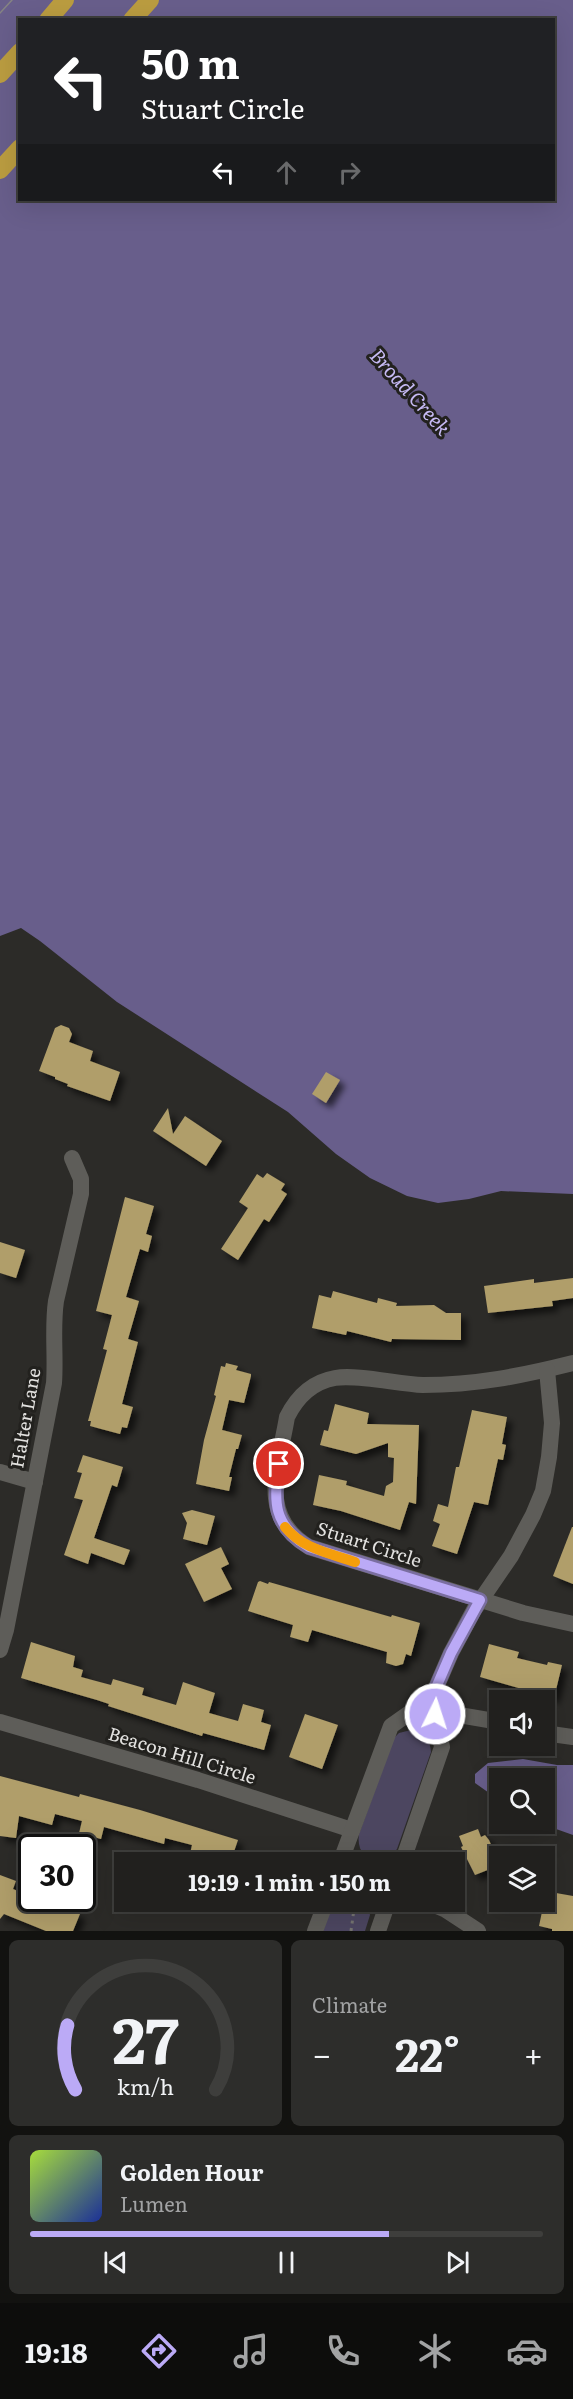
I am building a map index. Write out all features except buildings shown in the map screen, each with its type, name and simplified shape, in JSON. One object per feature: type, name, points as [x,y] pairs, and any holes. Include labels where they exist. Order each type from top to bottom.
[{"type":"highway","points":[[50,18],[65,0]]},
{"type":"highway","points":[[134,18],[150,0]]},
{"type":"highway","points":[[0,74],[18,54]]},
{"type":"highway","points":[[0,170],[18,150]]},
{"type":"street","name":"Halter Lane","points":[[0,1650],[6,1630],[54,1383],[56,1301],[81,1194],[81,1179],[72,1158]]},
{"type":"street","name":"Stuart Circle","points":[[573,1363],[520,1377],[466,1383],[421,1385],[336,1378],[318,1383],[303,1394],[287,1417],[275,1496],[277,1511],[285,1528],[309,1547],[533,1616],[573,1624]]},
{"type":"street","points":[[344,1852],[391,1726],[432,1697],[451,1653],[480,1600],[510,1556],[533,1515],[543,1491],[549,1457],[552,1423],[547,1370]]},
{"type":"street","points":[[0,1472],[35,1482]]},
{"type":"street","points":[[432,1697],[459,1715],[489,1720]]},
{"type":"street","points":[[406,1852],[442,1747],[432,1697]]},
{"type":"street","name":"Beacon Hill Circle","points":[[0,1722],[198,1780],[352,1830]]},
{"type":"street","points":[[555,1735],[573,1737]]},
{"type":"street","points":[[315,1931],[322,1912]]},
{"type":"street","points":[[378,1931],[385,1912]]},
{"type":"street","points":[[449,1912],[478,1931]]},
{"type":"path","points":[[351,1931],[354,1912]]},
{"type":"shaded area","points":[[411,1730],[419,1732],[426,1737],[431,1752],[397,1849],[394,1852],[362,1852],[359,1834],[394,1738],[399,1733]]},
{"type":"shaded area","points":[[330,1912],[369,1912],[365,1931],[323,1931]]},
{"type":"water","name":"Broad Creek","points":[[0,0],[573,0],[573,1194],[501,1191],[469,1199],[438,1203],[407,1196],[370,1178],[336,1154],[288,1112],[117,1002],[21,928],[0,936]]},
{"type":"water","points":[[523,1759],[557,1765],[573,1765],[573,1835],[555,1829],[555,1768],[489,1768],[489,1793],[475,1783],[475,1774],[488,1763]]},
{"type":"tram line","points":[[0,13],[12,0]]},
{"type":"slow traffic","points":[[285,1527],[296,1539],[309,1547],[355,1562]]},
{"type":"route","points":[[279,1464],[275,1487],[277,1511],[285,1528],[296,1539],[309,1547],[480,1600],[451,1653],[432,1697],[435,1714]]}]
